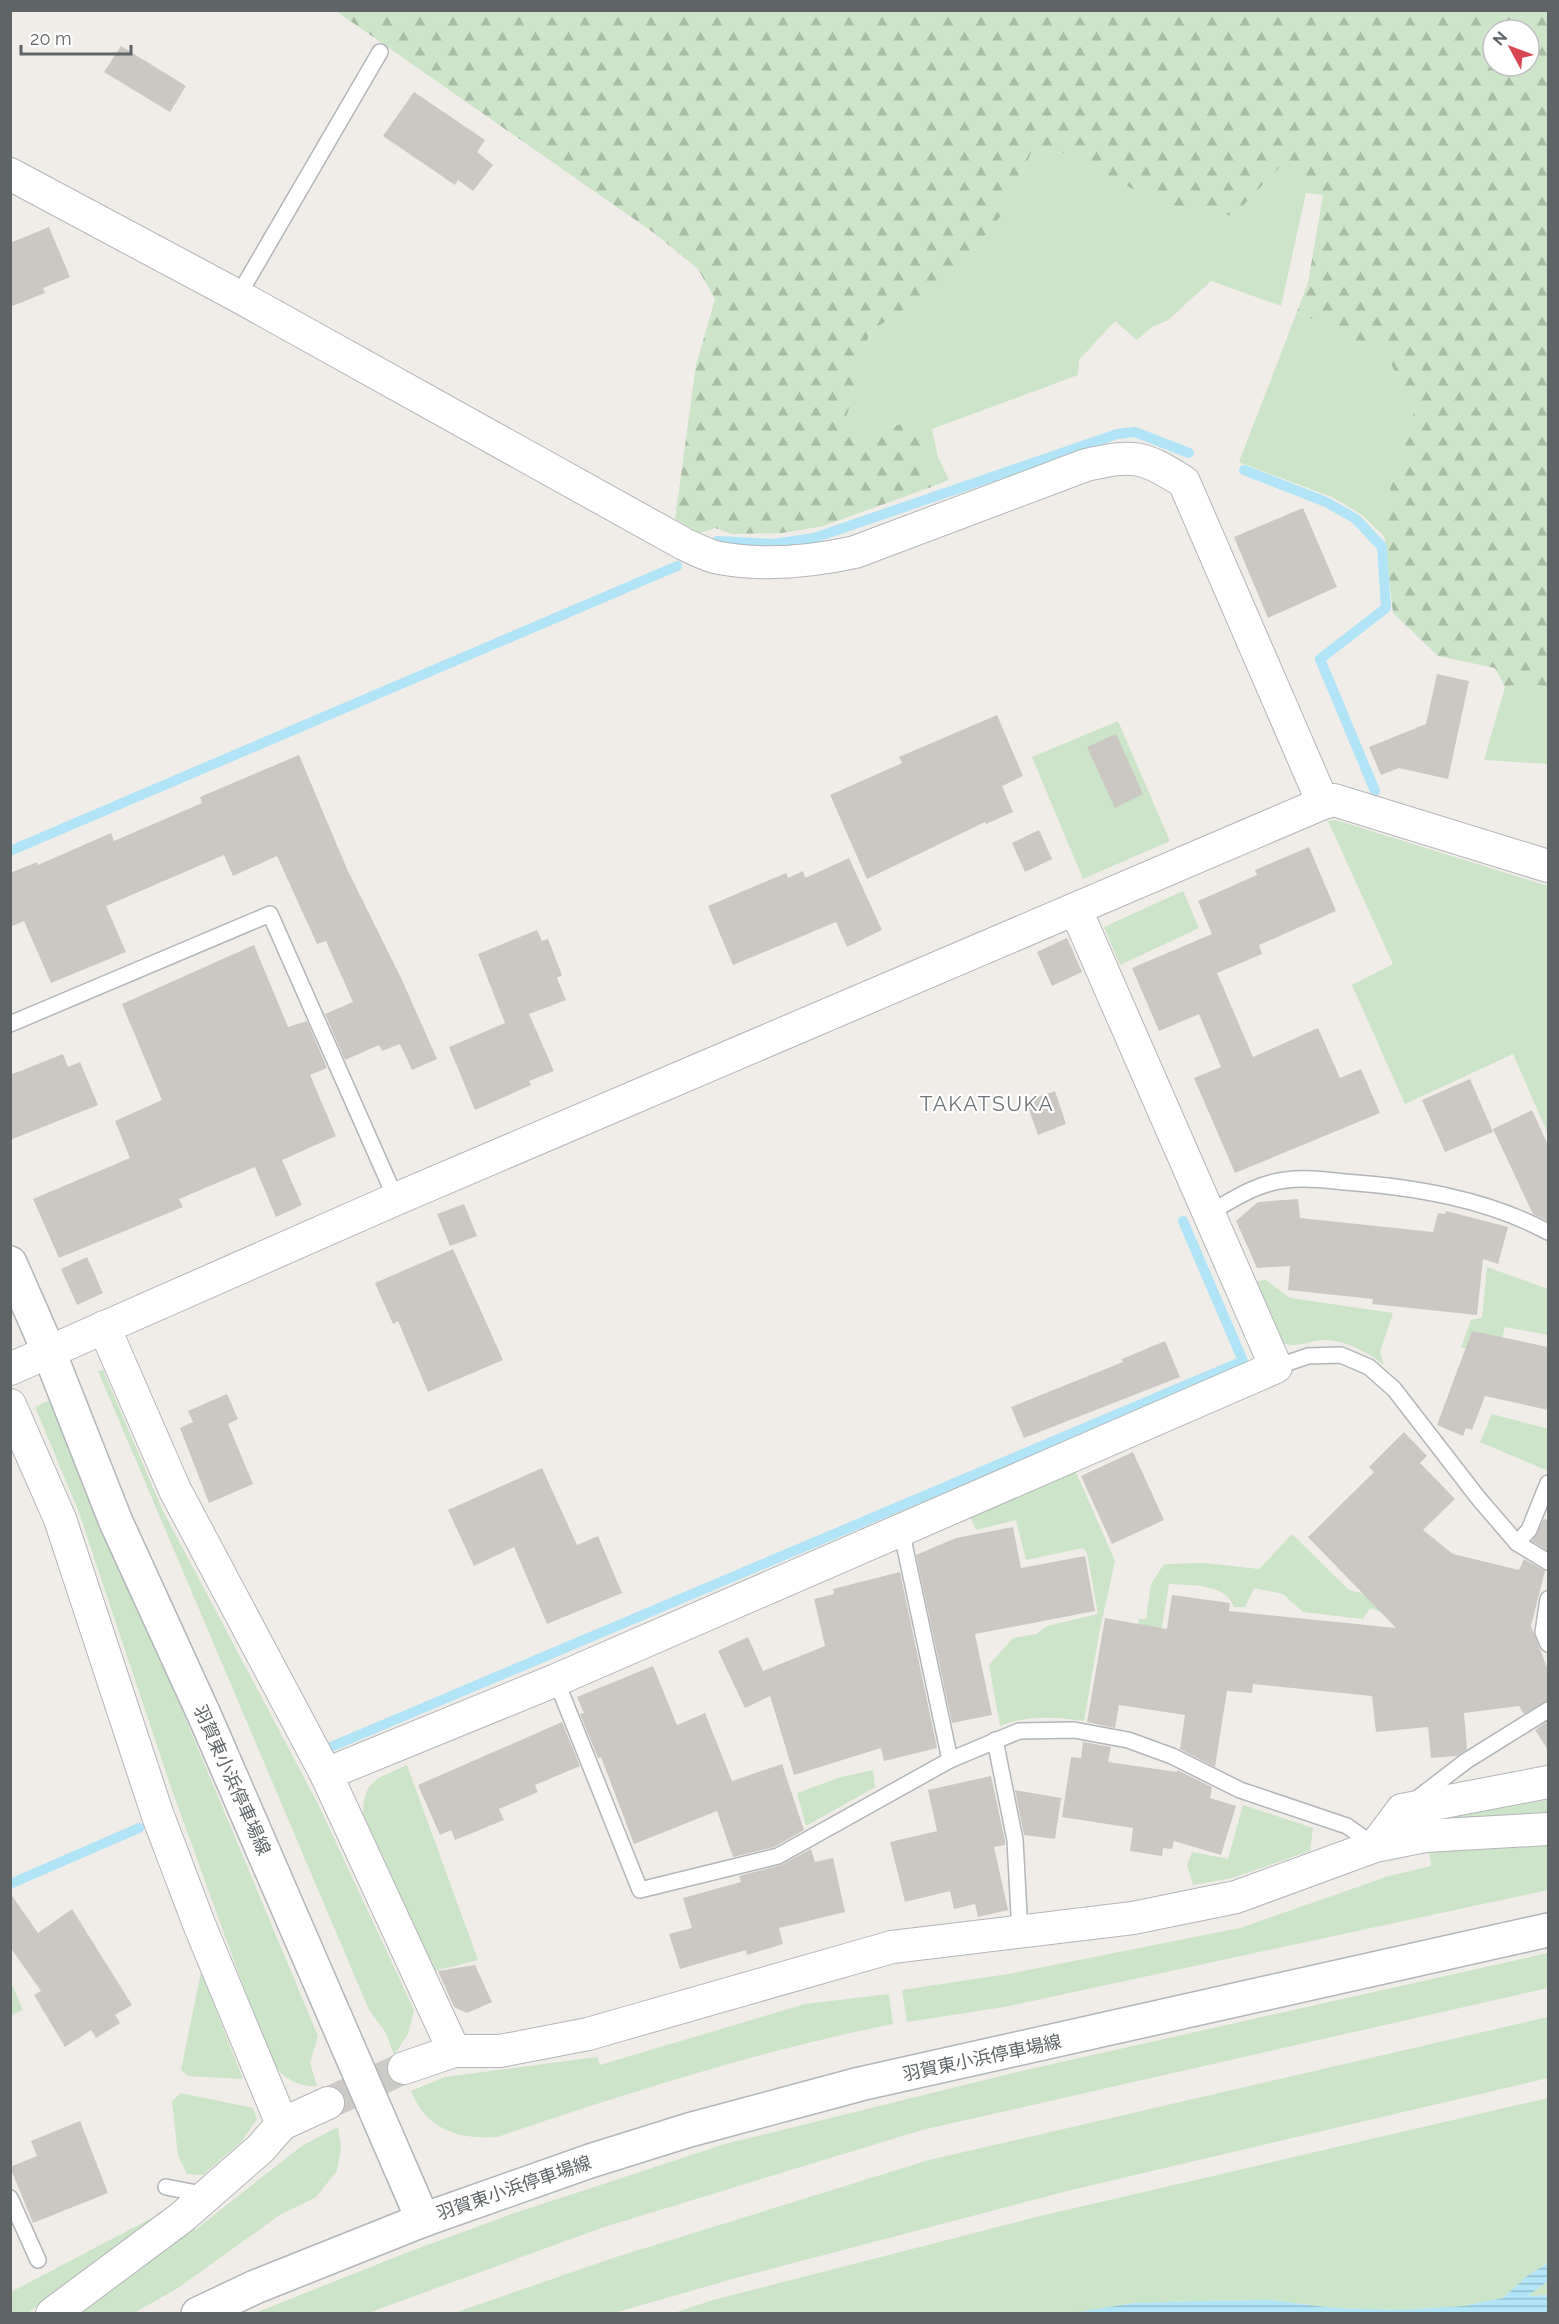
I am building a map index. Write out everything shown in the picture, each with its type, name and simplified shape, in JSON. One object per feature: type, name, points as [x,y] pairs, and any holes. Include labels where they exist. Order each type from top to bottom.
[{"type":"main road","name":"羽賀東小浜停車場線","points":[[10,1263],[49,1352],[116,1522],[206,1719],[423,2220],[590,2161],[689,2130],[860,2084],[1548,1930]]},
{"type":"main road","points":[[198,2313],[255,2287],[423,2220]]},
{"type":"street","points":[[10,174],[674,538],[717,558],[767,562],[816,561],[855,552],[1086,465],[1118,458],[1150,461],[1184,482],[1323,803]]},
{"type":"street","points":[[10,1369],[396,1199],[1323,803],[1334,800],[1548,866]]},
{"type":"street","points":[[326,1774],[556,1680],[1276,1367],[1211,1212],[1077,910]]},
{"type":"street","points":[[104,1327],[175,1490],[326,1774],[454,2051]]},
{"type":"street","points":[[10,1406],[60,1519],[158,1816],[195,1914],[282,2124]]},
{"type":"street","points":[[1375,1846],[1402,1810],[1548,1782]]},
{"type":"street","points":[[404,2068],[454,2051],[500,2051],[588,2034],[892,1947],[1133,1918],[1236,1897],[1375,1846],[1425,1836],[1548,1829]]},
{"type":"street","points":[[52,2313],[181,2218],[260,2150],[282,2124],[328,2103]]},
{"type":"lane","points":[[238,297],[380,52]]},
{"type":"lane","points":[[10,1024],[270,914],[396,1199]]},
{"type":"lane","points":[[1211,1212],[1264,1184],[1287,1179],[1315,1179],[1406,1187],[1474,1204],[1548,1232]]},
{"type":"lane","points":[[1276,1367],[1308,1356],[1341,1355],[1369,1367],[1394,1389],[1479,1499],[1517,1543],[1548,1562]]},
{"type":"lane","points":[[1517,1543],[1529,1530],[1548,1483]]},
{"type":"lane","points":[[901,1529],[950,1760]]},
{"type":"lane","points":[[1548,1599],[1543,1632],[1548,1644]]},
{"type":"lane","points":[[556,1680],[640,1890],[778,1856],[950,1760],[1019,1731],[1063,1730],[1128,1740],[1172,1756],[1240,1790],[1347,1826],[1375,1846]]},
{"type":"lane","points":[[1402,1810],[1466,1761],[1548,1710]]},
{"type":"lane","points":[[995,1740],[1015,1840],[1020,1933]]},
{"type":"lane","points":[[166,2187],[208,2195]]},
{"type":"lane","points":[[10,2198],[38,2260]]},
{"type":"green space","points":[[336,11],[1548,11],[1548,689],[1539,685],[1505,687],[1495,668],[1438,656],[1393,613],[1382,514],[1414,412],[1384,349],[1364,344],[1297,312],[1308,283],[1323,195],[1306,193],[1279,168],[1233,216],[1160,204],[1069,154],[1033,149],[1003,213],[947,284],[870,331],[847,415],[859,434],[914,421],[931,487],[823,526],[782,533],[732,534],[715,528],[700,533],[675,519],[696,365],[715,299],[698,269],[654,233]]},
{"type":"green space","points":[[1033,149],[1069,154],[1160,204],[1233,216],[1279,168],[1306,193],[1281,306],[1211,281],[1168,320],[1152,327],[1137,340],[1115,321],[1079,360],[1078,375],[932,429],[938,457],[949,480],[931,487],[914,421],[858,434],[847,415],[870,331],[947,284],[1003,213]]},
{"type":"green space","points":[[1297,312],[1364,344],[1384,349],[1414,412],[1382,514],[1385,537],[1361,514],[1332,497],[1239,462]]},
{"type":"green space","points":[[1539,685],[1548,689],[1548,764],[1484,760],[1505,687]]},
{"type":"green space","points":[[1118,721],[1170,841],[1083,879],[1032,757]]},
{"type":"green space","points":[[1336,820],[1548,886],[1548,1134],[1513,1054],[1405,1104],[1352,985],[1393,964],[1328,821]]},
{"type":"green space","points":[[1183,891],[1199,928],[1120,965],[1104,927]]},
{"type":"green space","points":[[1487,1267],[1548,1289],[1548,1335],[1505,1327],[1497,1359],[1461,1347],[1471,1320],[1482,1318]]},
{"type":"green space","points":[[1266,1280],[1290,1298],[1393,1313],[1380,1352],[1384,1365],[1363,1351],[1340,1342],[1319,1340],[1298,1345],[1283,1343],[1257,1281]]},
{"type":"green space","points":[[103,1370],[163,1511],[318,1804],[414,2010],[408,2034],[394,2055],[386,2033],[369,2010],[98,1371]]},
{"type":"green space","points":[[52,1399],[318,2036],[310,2063],[317,2086],[302,2085],[290,2080],[270,2060],[172,1790],[78,1510],[35,1407]]},
{"type":"green space","points":[[1492,1414],[1548,1429],[1548,1471],[1480,1442]]},
{"type":"green space","points":[[1075,1470],[1115,1561],[1099,1634],[1084,1721],[1041,1718],[1020,1720],[1000,1726],[989,1665],[1013,1638],[1037,1634],[1047,1626],[1098,1614],[1087,1553],[1083,1548],[1026,1560],[1016,1520],[976,1530],[969,1514]]},
{"type":"green space","points":[[1292,1534],[1349,1590],[1369,1595],[1392,1616],[1370,1608],[1363,1619],[1303,1612],[1283,1594],[1254,1588],[1245,1607],[1234,1607],[1223,1593],[1215,1589],[1169,1584],[1160,1638],[1135,1648],[1139,1619],[1146,1619],[1151,1584],[1164,1564],[1205,1563],[1259,1569]]},
{"type":"green space","points":[[407,1765],[478,1960],[435,1971],[363,1814],[366,1793],[374,1781]]},
{"type":"green space","points":[[873,1770],[875,1787],[806,1826],[797,1793],[841,1777]]},
{"type":"green space","points":[[1548,1800],[1548,1812],[1429,1820]]},
{"type":"green space","points":[[1243,1805],[1313,1828],[1310,1851],[1232,1878],[1193,1885],[1187,1865],[1192,1852],[1228,1859]]},
{"type":"green space","points":[[1548,1845],[1548,1890],[1004,2007],[907,2022],[902,1990],[1008,1974],[1240,1928],[1389,1876],[1431,1866],[1429,1851]]},
{"type":"green space","points":[[1548,1953],[1548,1988],[922,2130],[601,2228],[368,2313],[255,2313],[512,2214],[725,2144],[1017,2072]]},
{"type":"green space","points":[[201,1972],[243,2079],[188,2076],[181,2070]]},
{"type":"green space","points":[[11,1982],[23,2010],[10,2015]]},
{"type":"green space","points":[[889,1994],[893,2024],[743,2060],[644,2089],[497,2137],[469,2136],[445,2129],[425,2115],[411,2091],[445,2077],[597,2057],[600,2065],[805,2004]]},
{"type":"green space","points":[[1548,2017],[1548,2078],[1067,2191],[736,2278],[614,2313],[454,2313],[613,2258],[929,2160]]},
{"type":"green space","points":[[181,2093],[253,2108],[257,2119],[242,2141],[203,2175],[187,2174],[178,2156],[172,2101]]},
{"type":"green space","points":[[1548,2098],[1548,2263],[1527,2276],[1503,2298],[1463,2306],[1403,2310],[1334,2308],[1270,2300],[1134,2303],[1072,2314],[671,2314],[713,2300],[1036,2217]]},
{"type":"green space","points":[[338,2127],[341,2147],[337,2171],[315,2198],[281,2214],[178,2288],[134,2313],[76,2314],[193,2227],[195,2230],[303,2145]]},
{"type":"green space","points":[[163,2212],[28,2313],[11,2314],[11,2292]]},
{"type":"green space","points":[[1548,2281],[1548,2295],[1527,2297]]},
{"type":"water","points":[[1548,2263],[1548,2281],[1528,2296],[1548,2295],[1548,2313],[1072,2313],[1134,2303],[1199,2301],[1270,2300],[1334,2308],[1403,2310],[1463,2306],[1503,2298],[1527,2276]]},
{"type":"building","points":[[121,46],[186,86],[170,112],[104,72]]},
{"type":"building","points":[[414,92],[485,140],[477,152],[493,165],[473,191],[458,180],[455,185],[383,136]]},
{"type":"building","points":[[49,227],[70,277],[43,288],[45,293],[10,307],[10,243]]},
{"type":"building","points":[[1303,508],[1337,587],[1268,618],[1234,537]]},
{"type":"building","points":[[1437,674],[1469,681],[1448,779],[1399,768],[1381,775],[1369,747],[1426,724]]},
{"type":"building","points":[[997,715],[1023,776],[1002,786],[1013,812],[986,824],[985,822],[867,879],[830,795],[902,763],[899,757]]},
{"type":"building","points":[[1116,734],[1143,794],[1115,808],[1087,747]]},
{"type":"building","points":[[299,755],[347,869],[402,980],[437,1059],[412,1070],[400,1044],[382,1051],[379,1045],[345,1060],[325,1014],[353,1002],[326,941],[317,944],[277,856],[233,876],[224,855],[106,906],[126,952],[51,983],[24,921],[10,927],[10,873],[37,862],[38,865],[111,833],[114,841],[202,803],[200,797]]},
{"type":"building","points":[[1039,830],[1052,859],[1025,872],[1012,843]]},
{"type":"building","points":[[1309,847],[1336,911],[1259,945],[1262,954],[1217,973],[1253,1057],[1318,1028],[1340,1078],[1361,1069],[1380,1113],[1235,1173],[1194,1078],[1221,1067],[1199,1014],[1159,1031],[1132,968],[1212,934],[1198,901],[1257,875],[1255,870]]},
{"type":"building","points":[[849,858],[882,930],[847,947],[836,922],[733,965],[708,906],[786,873],[788,878],[803,871],[805,878]]},
{"type":"building","points":[[537,930],[542,941],[548,939],[562,975],[557,978],[566,1000],[529,1014],[554,1071],[529,1081],[531,1085],[475,1110],[449,1047],[505,1023],[478,954]]},
{"type":"building","points":[[1067,938],[1082,972],[1052,986],[1037,952]]},
{"type":"building","points":[[254,945],[288,1027],[307,1021],[327,1068],[310,1075],[336,1136],[282,1160],[302,1205],[276,1217],[255,1167],[179,1199],[183,1207],[59,1258],[33,1199],[130,1158],[115,1121],[162,1100],[122,1004]]},
{"type":"building","points":[[63,1054],[68,1067],[80,1062],[98,1105],[10,1140],[10,1075]]},
{"type":"building","points":[[1470,1079],[1493,1132],[1445,1152],[1422,1100]]},
{"type":"building","points":[[1055,1091],[1066,1124],[1038,1135],[1026,1101]]},
{"type":"building","points":[[1532,1110],[1548,1145],[1548,1221],[1533,1214],[1493,1129]]},
{"type":"building","points":[[1298,1199],[1300,1218],[1433,1232],[1438,1213],[1445,1214],[1446,1211],[1508,1227],[1498,1264],[1483,1259],[1477,1315],[1372,1304],[1373,1299],[1288,1290],[1290,1266],[1257,1268],[1236,1221],[1258,1202]]},
{"type":"building","points":[[464,1204],[477,1236],[450,1246],[437,1214]]},
{"type":"building","points":[[453,1249],[503,1360],[428,1392],[398,1321],[393,1324],[375,1283]]},
{"type":"building","points":[[87,1257],[103,1293],[77,1305],[61,1269]]},
{"type":"building","points":[[1472,1331],[1548,1347],[1548,1410],[1485,1396],[1472,1430],[1466,1428],[1463,1436],[1437,1425]]},
{"type":"building","points":[[1165,1341],[1180,1377],[1024,1438],[1011,1407],[1123,1362],[1122,1359]]},
{"type":"building","points":[[227,1394],[238,1419],[228,1424],[253,1484],[209,1503],[180,1428],[193,1422],[188,1411]]},
{"type":"building","points":[[1404,1432],[1427,1456],[1420,1463],[1455,1499],[1423,1530],[1453,1554],[1519,1570],[1524,1559],[1545,1571],[1531,1626],[1548,1670],[1548,1700],[1524,1714],[1519,1706],[1464,1713],[1467,1749],[1457,1756],[1431,1758],[1428,1727],[1376,1732],[1372,1696],[1253,1684],[1252,1693],[1227,1691],[1215,1767],[1180,1749],[1185,1715],[1119,1705],[1115,1728],[1087,1722],[1105,1618],[1167,1629],[1172,1595],[1230,1603],[1229,1611],[1396,1628],[1308,1537],[1374,1472],[1369,1467]]},
{"type":"building","points":[[1133,1452],[1164,1520],[1112,1544],[1081,1476]]},
{"type":"building","points":[[542,1468],[577,1545],[598,1536],[622,1593],[547,1624],[514,1547],[474,1566],[448,1510]]},
{"type":"building","points":[[1544,1519],[1548,1520],[1548,1551],[1532,1541]]},
{"type":"building","points":[[1013,1527],[1021,1568],[1085,1556],[1095,1611],[975,1634],[992,1715],[952,1723],[916,1555],[956,1538]]},
{"type":"building","points":[[900,1572],[937,1748],[884,1761],[881,1748],[794,1775],[770,1696],[745,1708],[718,1651],[748,1637],[763,1671],[825,1646],[814,1599],[834,1594],[833,1589]]},
{"type":"building","points":[[653,1666],[677,1725],[705,1713],[732,1781],[782,1764],[804,1830],[774,1847],[733,1857],[717,1811],[634,1844],[601,1757],[598,1758],[580,1714],[584,1713],[577,1697]]},
{"type":"building","points":[[1548,1721],[1548,1750],[1535,1730]]},
{"type":"building","points":[[562,1722],[580,1766],[535,1785],[538,1792],[499,1809],[504,1820],[455,1840],[451,1830],[440,1835],[418,1785]]},
{"type":"building","points":[[1083,1742],[1111,1747],[1108,1762],[1177,1772],[1177,1770],[1212,1787],[1210,1798],[1236,1806],[1221,1855],[1174,1841],[1172,1849],[1163,1848],[1162,1856],[1130,1851],[1133,1828],[1062,1817],[1071,1757],[1081,1758]]},
{"type":"building","points":[[991,1776],[1005,1841],[1005,1845],[994,1847],[1008,1910],[978,1917],[975,1904],[954,1909],[950,1891],[905,1902],[890,1842],[937,1831],[928,1790]]},
{"type":"building","points":[[1015,1790],[1061,1798],[1055,1839],[1024,1835]]},
{"type":"building","points":[[811,1849],[815,1862],[833,1858],[845,1912],[779,1928],[783,1944],[747,1955],[746,1950],[680,1969],[669,1934],[692,1928],[683,1898],[741,1882],[739,1876],[781,1865]]},
{"type":"building","points":[[10,1893],[38,1933],[72,1909],[132,2005],[115,2015],[120,2023],[96,2038],[91,2030],[65,2047],[34,1995],[41,1991],[10,1947]]},
{"type":"building","points":[[475,1965],[492,2002],[467,2013],[454,2007],[438,1971]]},
{"type":"building","points":[[80,2121],[108,2193],[33,2223],[10,2167],[37,2156],[31,2141]]},
{"type":"waterway","points":[[717,541],[774,544],[814,538],[1117,434],[1135,432],[1189,453]]},
{"type":"waterway","points":[[1244,470],[1326,502],[1356,519],[1382,547],[1386,608],[1320,659],[1375,791]]},
{"type":"waterway","points":[[10,851],[677,566]]},
{"type":"waterway","points":[[333,1746],[1243,1361],[1183,1221]]},
{"type":"waterway","points":[[10,1884],[139,1828]]},
{"type":"tunnel","points":[[328,2103],[404,2068]]},
{"type":"district","name":"TAKATSUKA","points":[[987,1104]]}]
